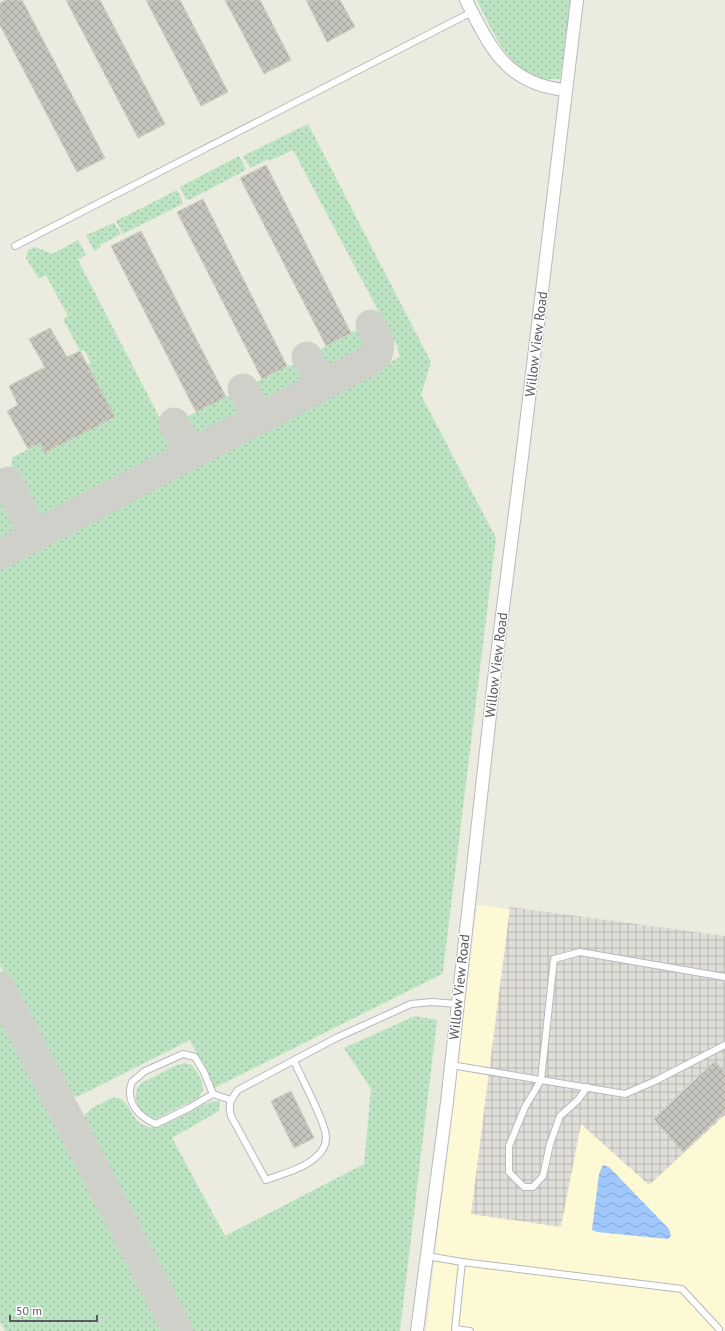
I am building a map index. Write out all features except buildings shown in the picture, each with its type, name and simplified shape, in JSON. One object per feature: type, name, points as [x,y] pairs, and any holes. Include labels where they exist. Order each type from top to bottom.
[{"type":"street","points":[[466,0],[489,45],[508,66],[518,74],[539,85],[565,90]]},
{"type":"street","name":"Willow View Road","points":[[417,1331],[451,1065],[494,679],[577,0]]},
{"type":"lane","points":[[15,246],[472,12]]},
{"type":"lane","points":[[587,1087],[578,1100],[560,1116],[550,1144],[543,1176],[533,1187],[524,1187],[509,1172],[509,1146],[525,1107],[541,1080],[554,959],[580,952],[725,977]]},
{"type":"lane","points":[[294,1060],[323,1125],[326,1137],[325,1144],[317,1156],[310,1162],[266,1180],[231,1116],[229,1106],[238,1090],[294,1060],[336,1038],[411,1004],[432,1002],[458,1004]]},
{"type":"lane","points":[[451,1065],[625,1094],[655,1081],[725,1045]]},
{"type":"lane","points":[[213,1094],[204,1072],[195,1057],[183,1054],[145,1071],[132,1082],[130,1095],[135,1109],[146,1120],[156,1124],[189,1108],[213,1094],[231,1100]]},
{"type":"lane","points":[[526,1078],[535,1090]]},
{"type":"lane","points":[[427,1256],[462,1262],[682,1289],[719,1330]]},
{"type":"lane","points":[[462,1262],[455,1329],[470,1331]]},
{"type":"shaded area","points":[[477,905],[725,939],[725,1331],[426,1331]]},
{"type":"shaded area","points":[[510,907],[725,936],[725,1115],[649,1185],[581,1124],[561,1227],[471,1214]]},
{"type":"green space","points":[[477,0],[571,0],[560,79],[543,78],[529,74],[517,65],[499,42]]},
{"type":"green space","points":[[308,124],[431,362],[421,395],[496,538],[443,971],[442,974],[214,1088],[190,1040],[77,1097],[72,1096],[65,1091],[0,965],[0,566],[400,357],[397,346],[293,150],[269,161],[268,159],[250,168],[243,156]]},
{"type":"green space","points":[[239,156],[246,169],[244,171],[189,200],[186,199],[180,187]]},
{"type":"green space","points":[[177,190],[183,202],[182,204],[123,234],[116,221]]},
{"type":"green space","points":[[114,223],[121,234],[100,245],[101,247],[94,251],[86,235]]},
{"type":"green space","points":[[78,240],[86,255],[78,260],[171,440],[171,449],[167,454],[48,515],[41,516],[35,512],[24,494],[11,464],[13,457],[40,443],[44,453],[115,417],[87,365],[91,363],[84,350],[80,351],[63,319],[68,316],[46,275],[39,279],[26,258],[28,250],[35,247],[52,254]]},
{"type":"green space","points":[[354,331],[362,333],[365,338],[366,344],[364,352],[333,368],[324,367],[318,354],[323,347]]},
{"type":"green space","points":[[298,365],[304,377],[303,383],[271,400],[266,401],[260,398],[255,388],[258,381],[287,366]]},
{"type":"green space","points":[[228,396],[234,398],[238,403],[240,410],[239,416],[202,436],[193,436],[188,425],[188,416]]},
{"type":"green space","points":[[0,496],[3,498],[10,511],[15,526],[10,535],[0,541]]},
{"type":"green space","points":[[0,1011],[166,1331],[5,1331],[0,1321]]},
{"type":"green space","points":[[415,1016],[437,1020],[400,1331],[190,1331],[84,1127],[83,1120],[85,1114],[93,1107],[109,1099],[120,1099],[125,1102],[141,1124],[149,1127],[159,1127],[210,1102],[220,1101],[219,1111],[172,1138],[225,1236],[364,1164],[371,1089],[344,1048]]},
{"type":"green space","points":[[184,1063],[192,1065],[202,1082],[203,1090],[198,1098],[156,1119],[145,1115],[138,1106],[136,1100],[136,1094],[141,1083]]},
{"type":"water","points":[[603,1165],[609,1167],[669,1229],[671,1236],[668,1239],[597,1232],[592,1230],[599,1174]]},
{"type":"taxiway","points":[[0,554],[369,361],[374,357],[379,349],[378,339],[371,325]]},
{"type":"taxiway","points":[[307,357],[322,386]]},
{"type":"taxiway","points":[[243,389],[258,419]]},
{"type":"taxiway","points":[[174,423],[191,454]]},
{"type":"taxiway","points":[[8,482],[35,536]]},
{"type":"taxiway","points":[[0,987],[178,1331]]}]
